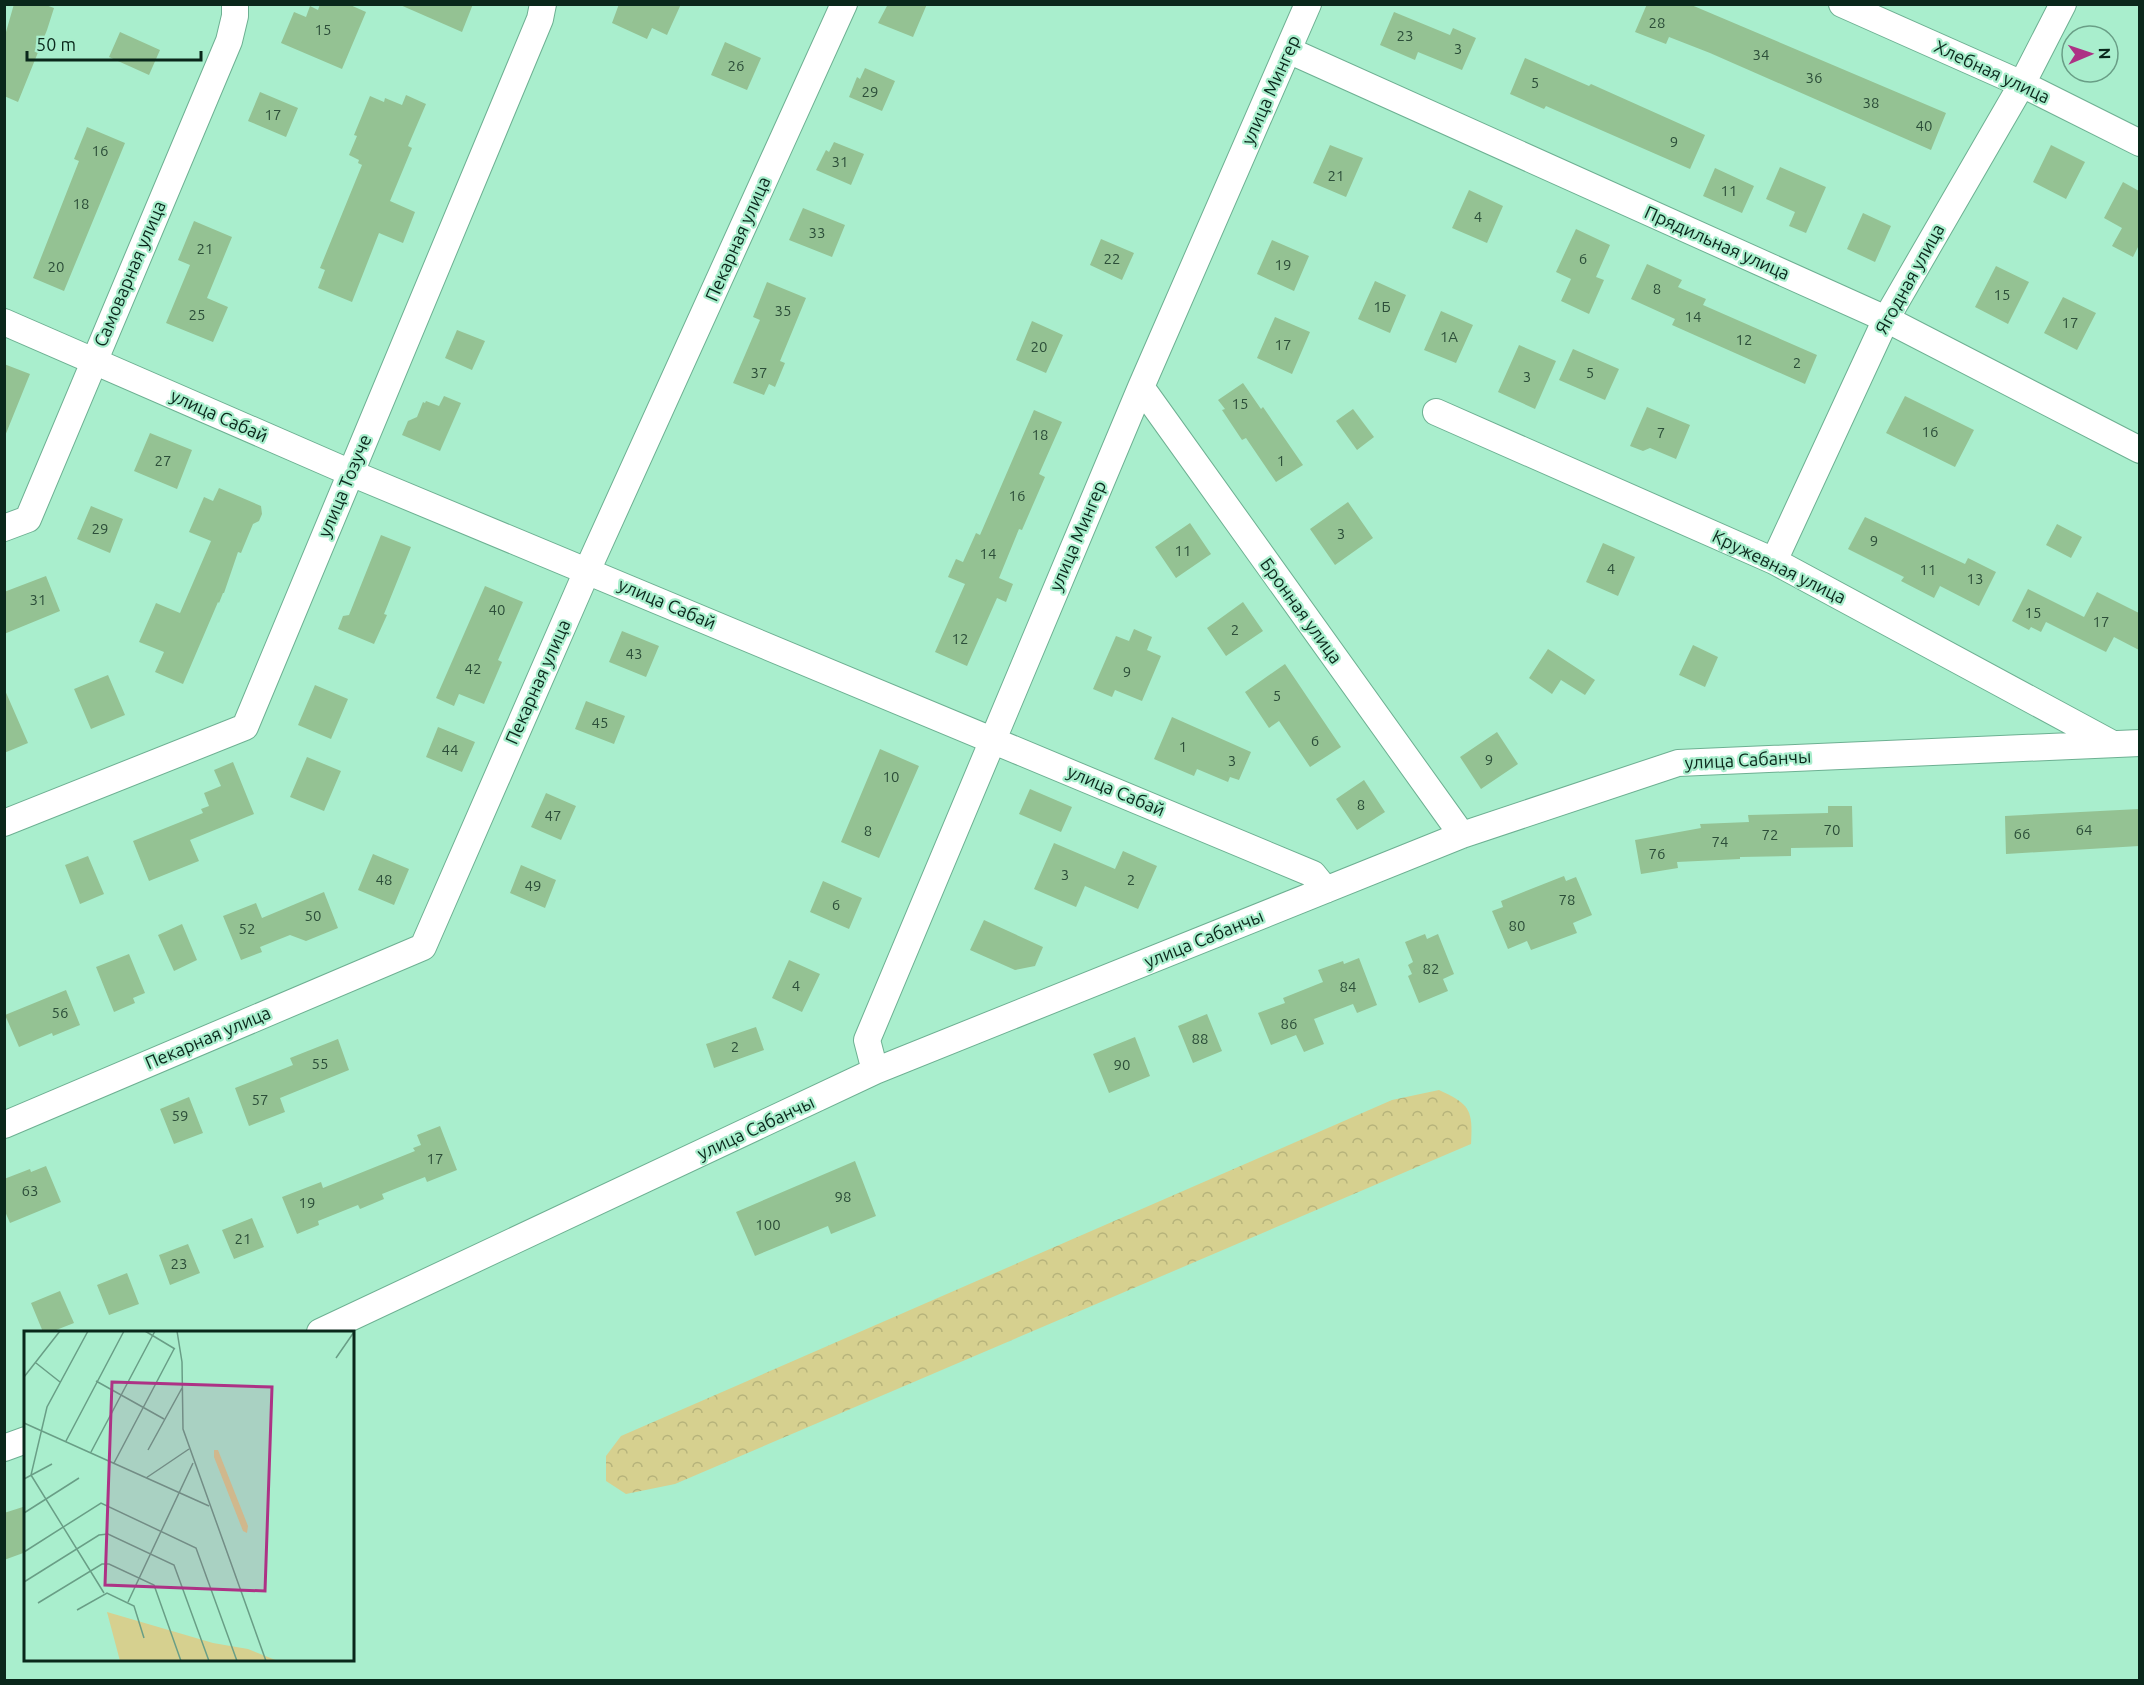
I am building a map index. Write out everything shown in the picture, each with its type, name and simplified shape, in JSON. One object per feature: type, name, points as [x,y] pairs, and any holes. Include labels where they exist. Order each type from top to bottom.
[{"type":"street","name":"Самоварная улица","points":[[4,528],[28,519],[229,41],[235,16],[235,4]]},
{"type":"street","name":"улица Тозуче","points":[[4,824],[245,728],[540,19],[543,4]]},
{"type":"street","name":"Пекарная улица","points":[[4,1125],[423,947],[587,570],[844,4]]},
{"type":"street","name":"улица Мингер","points":[[875,1071],[867,1040],[1141,387],[1308,4]]},
{"type":"street","name":"Хлебная улица","points":[[1842,4],[2022,84],[2139,143]]},
{"type":"street","name":"Ягодная улица","points":[[1774,561],[1886,319],[2022,84],[2063,4]]},
{"type":"street","name":"Прядильная улица","points":[[1288,50],[1886,319],[2139,450]]},
{"type":"street","name":"улица Сабай","points":[[4,322],[351,473],[1313,874],[1326,890]]},
{"type":"street","name":"Бронная улица","points":[[1141,387],[1462,835]]},
{"type":"street","name":"Кружевная улица","points":[[1436,412],[1774,561],[2111,743]]},
{"type":"street","name":"улица Сабанчы","points":[[322,1331],[875,1071],[1462,835],[1678,763],[2139,743]]},
{"type":"street","points":[[4,1448],[24,1441]]},
{"type":"green space","points":[[1439,1090],[1463,1104],[1467,1110],[1471,1123],[1471,1144],[675,1484],[626,1494],[606,1481],[606,1456],[621,1436],[1392,1100]]},
{"type":"building","points":[[14,4],[43,4],[54,8],[18,102],[4,96],[4,39]]},
{"type":"building","points":[[320,4],[348,4],[366,12],[342,69],[281,43],[294,12],[306,17],[310,6],[318,10]]},
{"type":"building","points":[[398,4],[473,4],[462,32]]},
{"type":"building","points":[[619,4],[681,4],[667,35],[652,28],[647,39],[612,23]]},
{"type":"building","points":[[888,4],[927,4],[913,37],[878,23]]},
{"type":"building","points":[[1647,4],[1689,4],[1946,113],[1931,150],[1710,53],[1669,37],[1666,44],[1635,32]]},
{"type":"building","points":[[1394,12],[1450,35],[1453,28],[1476,38],[1462,70],[1418,52],[1415,60],[1380,45]]},
{"type":"building","points":[[120,32],[160,50],[149,75],[109,57]]},
{"type":"building","points":[[725,42],[761,58],[747,90],[711,75]]},
{"type":"building","points":[[1525,58],[1589,86],[1591,84],[1705,135],[1690,169],[1546,106],[1544,109],[1510,94]]},
{"type":"building","points":[[865,68],[895,81],[882,111],[849,97],[857,77],[860,79]]},
{"type":"building","points":[[260,92],[298,108],[286,137],[248,121]]},
{"type":"building","points":[[406,95],[426,104],[408,146],[412,148],[390,201],[415,212],[403,243],[379,233],[352,302],[318,288],[325,270],[320,268],[362,165],[358,163],[359,160],[349,155],[357,136],[354,135],[370,96],[384,102],[385,98],[402,105]]},
{"type":"building","points":[[87,127],[125,143],[64,291],[33,278],[79,161],[74,159]]},
{"type":"building","points":[[834,142],[864,154],[851,185],[816,170],[826,150],[829,152]]},
{"type":"building","points":[[1330,145],[1363,158],[1346,197],[1313,183]]},
{"type":"building","points":[[2051,145],[2085,162],[2066,199],[2033,182]]},
{"type":"building","points":[[1780,167],[1826,187],[1806,233],[1789,226],[1795,212],[1766,199]]},
{"type":"building","points":[[1715,168],[1754,186],[1742,213],[1703,196]]},
{"type":"building","points":[[2123,182],[2139,191],[2139,245],[2133,257],[2112,246],[2122,228],[2104,218]]},
{"type":"building","points":[[1469,190],[1503,206],[1487,243],[1452,228]]},
{"type":"building","points":[[803,208],[845,225],[832,257],[789,240]]},
{"type":"building","points":[[1863,213],[1891,226],[1875,262],[1847,249]]},
{"type":"building","points":[[194,221],[232,237],[207,298],[228,307],[213,342],[166,323],[190,265],[178,260]]},
{"type":"building","points":[[1576,229],[1610,245],[1596,277],[1604,280],[1589,314],[1561,301],[1571,279],[1556,272]]},
{"type":"building","points":[[1101,239],[1134,253],[1122,280],[1090,265]]},
{"type":"building","points":[[1272,240],[1309,256],[1294,291],[1257,274]]},
{"type":"building","points":[[1647,264],[1682,280],[1678,287],[1706,299],[1703,305],[1817,355],[1805,384],[1672,325],[1675,319],[1631,299]]},
{"type":"building","points":[[1996,266],[2029,282],[2008,324],[1975,307]]},
{"type":"building","points":[[1375,281],[1406,295],[1390,333],[1358,319]]},
{"type":"building","points":[[767,282],[806,298],[780,361],[785,363],[775,387],[769,384],[764,395],[733,383],[760,320],[753,317]]},
{"type":"building","points":[[2063,297],[2096,313],[2077,350],[2044,333]]},
{"type":"building","points":[[1441,311],[1473,325],[1456,363],[1424,350]]},
{"type":"building","points":[[1275,317],[1310,332],[1292,374],[1257,358]]},
{"type":"building","points":[[1032,321],[1063,335],[1046,373],[1016,360]]},
{"type":"building","points":[[457,330],[485,341],[472,370],[445,358]]},
{"type":"building","points":[[1519,345],[1556,361],[1535,409],[1498,392]]},
{"type":"building","points":[[1573,349],[1619,369],[1605,400],[1559,380]]},
{"type":"building","points":[[4,364],[30,374],[5,436],[4,436]]},
{"type":"building","points":[[1243,383],[1261,409],[1263,407],[1303,465],[1276,482],[1246,438],[1242,440],[1218,400]]},
{"type":"building","points":[[444,396],[461,403],[440,451],[402,435],[408,421],[417,417],[423,402],[439,406]]},
{"type":"building","points":[[1905,396],[1974,430],[1955,467],[1886,433]]},
{"type":"building","points":[[1647,407],[1690,425],[1676,459],[1650,448],[1643,451],[1630,446]]},
{"type":"building","points":[[1353,409],[1374,437],[1357,450],[1336,421]]},
{"type":"building","points":[[1034,410],[1062,422],[1039,474],[1045,477],[1022,530],[1019,529],[999,578],[1013,584],[1006,602],[997,598],[967,666],[935,652],[965,584],[948,577],[956,559],[963,562],[976,533],[980,535]]},
{"type":"building","points":[[150,433],[192,450],[177,489],[134,471]]},
{"type":"building","points":[[219,488],[261,506],[262,514],[259,521],[253,524],[241,553],[238,552],[224,593],[183,684],[155,672],[164,652],[139,642],[156,603],[180,613],[211,541],[189,532],[204,497],[213,501]]},
{"type":"building","points":[[1348,502],[1373,538],[1335,565],[1310,529]]},
{"type":"building","points":[[91,506],[123,519],[110,553],[77,539]]},
{"type":"building","points":[[1865,517],[1965,564],[1968,558],[1996,572],[1979,606],[1940,586],[1934,598],[1901,581],[1904,577],[1848,549]]},
{"type":"building","points":[[1190,523],[1211,554],[1176,578],[1155,547]]},
{"type":"building","points":[[2057,524],[2082,537],[2071,558],[2046,545]]},
{"type":"building","points":[[381,535],[411,547],[384,614],[387,615],[374,644],[338,629],[343,616],[349,615]]},
{"type":"building","points":[[1603,543],[1635,557],[1618,596],[1586,582]]},
{"type":"building","points":[[46,576],[60,611],[4,634],[4,592]]},
{"type":"building","points":[[485,586],[523,602],[498,660],[502,662],[484,704],[459,694],[454,706],[436,698]]},
{"type":"building","points":[[2028,589],[2084,617],[2097,592],[2139,613],[2139,650],[2114,637],[2106,652],[2046,622],[2041,632],[2031,627],[2029,630],[2012,621]]},
{"type":"building","points":[[1243,602],[1263,631],[1226,656],[1207,628]]},
{"type":"building","points":[[1134,629],[1152,637],[1147,650],[1161,656],[1142,701],[1115,690],[1112,697],[1093,689],[1116,636],[1129,641]]},
{"type":"building","points":[[622,631],[659,646],[646,677],[609,662]]},
{"type":"building","points":[[1693,645],[1718,657],[1705,687],[1679,675]]},
{"type":"building","points":[[1548,649],[1595,680],[1585,695],[1561,680],[1552,694],[1529,678]]},
{"type":"building","points":[[1285,664],[1341,747],[1310,767],[1279,721],[1269,728],[1245,692]]},
{"type":"building","points":[[108,675],[125,715],[91,729],[74,689]]},
{"type":"building","points":[[315,685],[348,699],[331,739],[298,725]]},
{"type":"building","points":[[4,688],[28,743],[4,753]]},
{"type":"building","points":[[586,701],[625,716],[614,744],[575,729]]},
{"type":"building","points":[[1172,717],[1251,752],[1239,780],[1230,777],[1228,782],[1197,769],[1194,776],[1154,759]]},
{"type":"building","points":[[438,727],[475,742],[462,772],[426,757]]},
{"type":"building","points":[[1497,732],[1518,764],[1481,789],[1460,757]]},
{"type":"building","points":[[880,749],[919,766],[879,858],[841,842]]},
{"type":"building","points":[[307,757],[341,771],[324,811],[290,797]]},
{"type":"building","points":[[233,762],[254,814],[190,840],[199,861],[149,881],[133,841],[203,813],[201,809],[209,806],[204,793],[221,786],[214,770]]},
{"type":"building","points":[[1364,780],[1385,812],[1357,830],[1336,799]]},
{"type":"building","points":[[1030,789],[1072,807],[1061,832],[1019,814]]},
{"type":"building","points":[[546,793],[576,806],[561,840],[531,827]]},
{"type":"building","points":[[1828,806],[1852,806],[1853,847],[1791,848],[1791,856],[1677,862],[1678,868],[1641,874],[1635,840],[1701,828],[1700,824],[1749,822],[1748,815],[1828,813]]},
{"type":"building","points":[[2139,809],[2139,846],[2006,854],[2005,816]]},
{"type":"building","points":[[1054,843],[1115,869],[1123,851],[1157,866],[1138,909],[1085,886],[1076,907],[1034,889]]},
{"type":"building","points":[[373,854],[409,869],[394,905],[358,890]]},
{"type":"building","points":[[88,856],[104,894],[80,904],[65,865]]},
{"type":"building","points":[[521,865],[556,880],[545,908],[510,893]]},
{"type":"building","points":[[1564,876],[1566,881],[1576,877],[1592,915],[1573,923],[1577,933],[1531,950],[1527,941],[1508,949],[1492,911],[1503,907],[1501,901]]},
{"type":"building","points":[[823,881],[862,898],[849,929],[810,912]]},
{"type":"building","points":[[324,892],[338,928],[306,941],[290,935],[260,947],[262,952],[241,960],[223,916],[256,903],[262,918]]},
{"type":"building","points":[[984,920],[1043,947],[1035,966],[1015,970],[970,950]]},
{"type":"building","points":[[182,924],[197,960],[174,971],[158,935]]},
{"type":"building","points":[[1425,934],[1427,939],[1438,934],[1454,974],[1443,979],[1448,991],[1419,1003],[1408,976],[1412,974],[1408,965],[1413,962],[1405,942]]},
{"type":"building","points":[[129,954],[145,993],[133,998],[135,1003],[114,1012],[96,967]]},
{"type":"building","points":[[1359,958],[1377,1005],[1357,1013],[1353,1004],[1314,1019],[1324,1044],[1304,1052],[1296,1035],[1271,1045],[1258,1013],[1285,1003],[1283,998],[1323,982],[1318,970]]},
{"type":"building","points":[[789,960],[820,974],[802,1012],[772,998]]},
{"type":"building","points":[[66,990],[80,1025],[53,1036],[52,1033],[19,1047],[5,1015]]},
{"type":"building","points":[[1207,1014],[1222,1051],[1193,1063],[1178,1026]]},
{"type":"building","points":[[756,1027],[764,1050],[714,1068],[706,1044]]},
{"type":"building","points":[[1135,1037],[1150,1076],[1109,1093],[1093,1054]]},
{"type":"building","points":[[338,1039],[349,1070],[280,1098],[285,1112],[249,1126],[235,1088],[293,1065],[290,1058]]},
{"type":"building","points":[[189,1097],[203,1133],[174,1144],[160,1109]]},
{"type":"building","points":[[440,1126],[457,1170],[427,1182],[425,1177],[382,1194],[384,1199],[360,1209],[358,1205],[318,1221],[319,1225],[297,1234],[282,1197],[321,1182],[323,1188],[415,1151],[413,1148],[421,1145],[417,1135]]},
{"type":"building","points":[[855,1161],[876,1216],[831,1234],[828,1226],[755,1256],[736,1212]]},
{"type":"building","points":[[46,1166],[61,1202],[10,1223],[4,1209],[4,1179],[30,1169],[31,1172]]},
{"type":"building","points":[[252,1218],[264,1247],[234,1259],[222,1230]]},
{"type":"building","points":[[188,1244],[200,1273],[170,1285],[159,1255]]},
{"type":"building","points":[[127,1273],[139,1304],[109,1315],[97,1285]]},
{"type":"building","points":[[60,1291],[74,1323],[54,1331],[43,1331],[31,1303]]},
{"type":"building","points":[[24,1507],[24,1553],[4,1560],[4,1513]]}]
